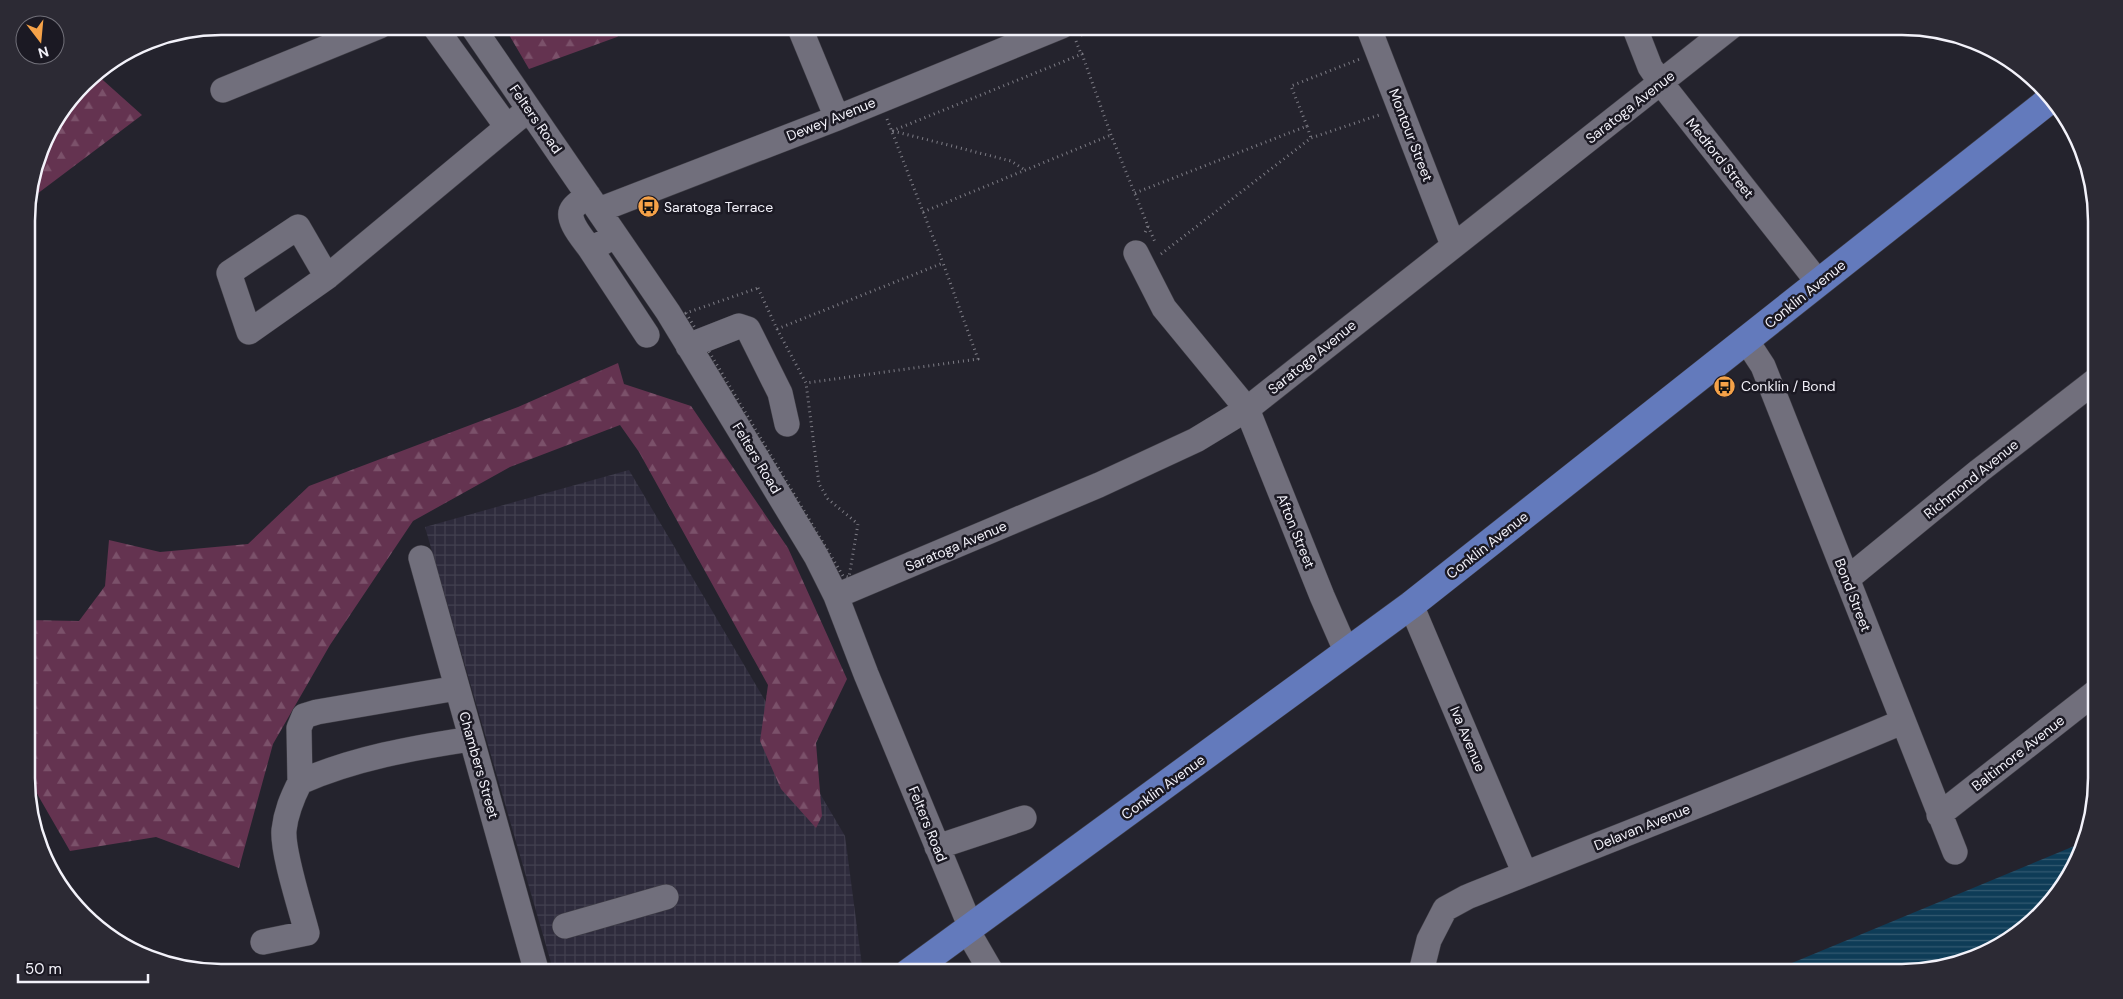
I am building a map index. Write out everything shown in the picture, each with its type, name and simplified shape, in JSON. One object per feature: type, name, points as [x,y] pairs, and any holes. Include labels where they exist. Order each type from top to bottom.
[{"type":"main road","name":"Conklin Avenue","points":[[920,964],[1412,605],[2046,103]]},
{"type":"street","points":[[223,90],[358,35]]},
{"type":"street","points":[[441,35],[507,127]]},
{"type":"street","name":"Felters Road","points":[[478,35],[594,202],[688,346],[816,556],[836,596],[866,674],[938,847],[969,929],[987,964]]},
{"type":"street","points":[[802,35],[836,118]]},
{"type":"street","name":"Dewey Avenue","points":[[594,202],[836,118],[1040,35]]},
{"type":"street","name":"Montour Street","points":[[1372,35],[1454,245]]},
{"type":"street","name":"Medford Street","points":[[1638,35],[1650,67],[1660,83],[1818,282]]},
{"type":"street","name":"Saratoga Avenue","points":[[836,596],[1099,485],[1196,440],[1247,409],[1721,35]]},
{"type":"street","points":[[327,277],[529,109]]},
{"type":"street","points":[[594,202],[572,209],[570,214],[572,222],[647,336]]},
{"type":"street","points":[[591,250],[616,235]]},
{"type":"street","name":"Afton Street","points":[[1136,253],[1164,308],[1247,409],[1322,596],[1347,653]]},
{"type":"street","points":[[688,346],[739,326],[748,329],[780,393],[787,424]]},
{"type":"street","name":"Bond Street","points":[[1746,340],[1763,366],[1902,722],[1955,852]]},
{"type":"street","name":"Richmond Avenue","points":[[1847,579],[1979,471],[2088,386]]},
{"type":"street","name":"Chambers Street","points":[[421,558],[534,964]]},
{"type":"street","name":"Iva Avenue","points":[[1412,605],[1525,874]]},
{"type":"street","points":[[262,942],[307,933],[287,853],[284,832],[290,801],[300,782],[299,728],[304,716],[317,712],[457,688]]},
{"type":"street","name":"Baltimore Avenue","points":[[1939,815],[2088,697]]},
{"type":"street","name":"Delavan Avenue","points":[[1423,964],[1429,940],[1445,909],[1525,874],[1782,773],[1902,722]]},
{"type":"street","points":[[300,782],[364,759],[417,747],[472,739]]},
{"type":"street","points":[[938,847],[1024,818]]},
{"type":"street","points":[[565,926],[666,897]]},
{"type":"path","points":[[1081,35],[1077,36],[1076,44],[1111,135],[1162,256],[1311,138],[1388,112]]},
{"type":"path","points":[[892,131],[1081,54]]},
{"type":"path","points":[[1311,138],[1291,86],[1367,57]]},
{"type":"path","points":[[806,383],[978,359],[886,116]]},
{"type":"path","points":[[1135,194],[1306,126]]},
{"type":"path","points":[[892,131],[1011,162],[1025,170]]},
{"type":"path","points":[[923,212],[1111,135]]},
{"type":"path","points":[[1136,253],[1148,226]]},
{"type":"path","points":[[776,329],[943,263]]},
{"type":"path","points":[[681,305],[686,312]]},
{"type":"shaded area","points":[[629,470],[845,836],[862,964],[551,964],[425,527]]},
{"type":"green space","points":[[509,35],[619,35],[617,37],[529,69]]},
{"type":"green space","points":[[101,78],[142,115],[38,194],[45,161],[60,128],[81,98]]},
{"type":"green space","points":[[618,363],[624,384],[691,406],[788,548],[847,679],[816,743],[822,816],[816,828],[781,789],[760,741],[768,685],[639,452],[620,425],[510,467],[413,521],[330,645],[273,744],[239,868],[156,837],[70,851],[35,790],[35,620],[79,621],[105,586],[109,540],[160,552],[248,544],[309,486],[518,407]]},
{"type":"water","points":[[2075,846],[2057,881],[2034,910],[2005,933],[1973,950],[1950,958],[1914,964],[1789,964]]},
{"type":"place","name":"Saratoga Terrace","points":[[648,207]]},
{"type":"place","name":"Conklin / Bond","points":[[1725,386]]}]
